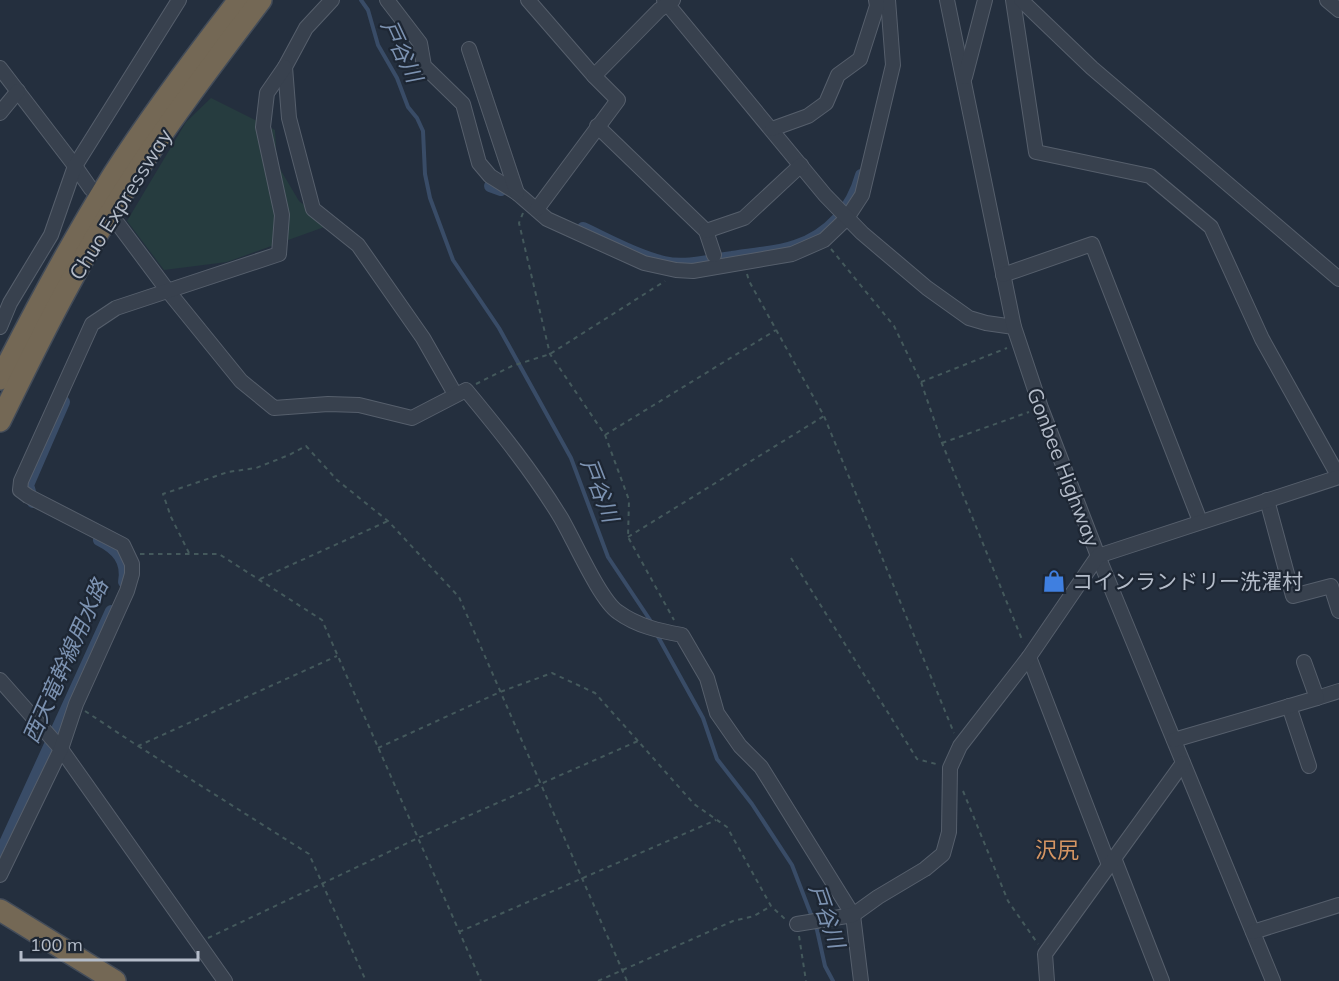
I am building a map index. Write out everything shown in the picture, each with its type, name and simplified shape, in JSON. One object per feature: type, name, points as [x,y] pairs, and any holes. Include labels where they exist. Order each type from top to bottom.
[{"type":"highway","name":"Chuo Expressway","points":[[0,379],[62,262],[113,175],[168,93],[238,0]]},
{"type":"highway","name":"Chuo Expressway","points":[[0,421],[75,274],[126,186],[182,105],[261,0]]},
{"type":"highway","points":[[0,910],[115,981]]},
{"type":"street","points":[[0,327],[10,303],[51,235],[75,165],[179,0]]},
{"type":"street","points":[[0,875],[61,749],[75,704],[127,591],[132,574],[132,564],[123,545],[28,496],[20,490],[21,481],[92,324],[116,308],[279,254],[282,215],[262,127],[267,93],[285,67],[306,27],[332,0]]},
{"type":"street","points":[[387,0],[420,43],[424,66],[463,104],[479,163],[490,176],[517,193],[547,219],[644,263],[693,271],[792,254],[824,240],[848,218],[862,195],[893,65],[888,0]]},
{"type":"street","points":[[528,0],[618,100],[537,209]]},
{"type":"street","points":[[772,129],[808,116],[826,103],[838,75],[860,59],[877,6],[876,0]]},
{"type":"street","name":"Gonbee Highway","points":[[947,0],[1019,343],[1041,408],[1098,556],[1273,981]]},
{"type":"street","points":[[964,78],[985,0]]},
{"type":"street","points":[[803,924],[853,915],[925,869],[943,854],[949,832],[950,768],[960,746],[1029,657],[1098,556],[1339,477],[1262,339],[1211,227],[1150,176],[1036,152],[1013,0]]},
{"type":"street","points":[[1021,0],[1092,68],[1339,279]]},
{"type":"street","points":[[1327,0],[1339,10]]},
{"type":"street","points":[[594,76],[668,2],[825,195],[848,218],[927,288],[969,318],[1014,327]]},
{"type":"street","points":[[469,50],[517,193]]},
{"type":"street","points":[[285,67],[289,118],[313,209],[358,245],[460,392],[522,458],[562,519],[615,611],[633,622],[682,635],[707,678],[717,712],[740,746],[761,767],[853,915],[861,981]]},
{"type":"street","points":[[0,68],[91,189]]},
{"type":"street","points":[[0,113],[18,91]]},
{"type":"street","points":[[597,126],[706,231],[714,255]]},
{"type":"street","points":[[706,231],[744,218],[801,165]]},
{"type":"street","points":[[118,224],[240,381],[274,408],[328,404],[359,405],[412,418],[460,392]]},
{"type":"street","points":[[1003,275],[1092,244],[1200,521]]},
{"type":"street","points":[[1267,500],[1293,596],[1331,585],[1339,611]]},
{"type":"street","points":[[1029,657],[1162,981]]},
{"type":"street","points":[[1304,662],[1317,698]]},
{"type":"street","points":[[0,680],[61,749],[225,981]]},
{"type":"street","points":[[1174,740],[1339,691]]},
{"type":"street","points":[[1289,706],[1309,766]]},
{"type":"street","points":[[1047,981],[1045,959],[1183,763]]},
{"type":"street","points":[[1253,932],[1339,905]]},
{"type":"street","points":[[1045,959],[1056,981]]},
{"type":"path","points":[[517,193],[523,212],[519,223],[550,354],[605,435],[629,500],[628,537],[682,635]]},
{"type":"path","points":[[824,240],[894,326],[921,382],[942,443],[1029,657]]},
{"type":"path","points":[[745,263],[749,281],[824,416],[960,746]]},
{"type":"path","points":[[460,392],[512,366],[550,354],[664,281],[693,271]]},
{"type":"path","points":[[605,435],[776,330]]},
{"type":"path","points":[[921,382],[1019,343]]},
{"type":"path","points":[[942,443],[1041,408]]},
{"type":"path","points":[[628,537],[824,416]]},
{"type":"path","points":[[189,553],[171,517],[163,494],[228,472],[256,468],[306,446],[337,480],[388,521],[459,597],[627,981]]},
{"type":"path","points":[[259,579],[388,521]]},
{"type":"path","points":[[128,554],[219,554],[322,620],[481,981]]},
{"type":"path","points":[[790,558],[917,759],[950,768]]},
{"type":"path","points":[[138,746],[337,656]]},
{"type":"path","points":[[378,748],[500,692],[552,674],[595,693],[694,804],[727,827],[771,906],[784,919],[803,924],[806,981]]},
{"type":"path","points":[[75,704],[309,854],[324,883],[366,981]]},
{"type":"path","points":[[197,943],[418,838],[638,741]]},
{"type":"path","points":[[962,787],[1008,901],[1045,959]]},
{"type":"path","points":[[459,932],[716,819]]},
{"type":"path","points":[[598,981],[733,921],[754,916],[771,906]]},
{"type":"green space","points":[[211,98],[275,130],[277,164],[299,201],[330,225],[227,262],[164,270],[127,221],[186,122]]},
{"type":"waterway","name":"戸谷川","points":[[361,0],[368,10],[378,45],[397,78],[408,107],[417,118],[423,131],[425,174],[430,198],[453,260],[499,328],[571,458],[608,557],[652,623]]},
{"type":"waterway","name":"西天竜幹線用水路","points":[[583,228],[643,255],[672,263],[698,262],[780,250],[807,241],[837,219],[852,198],[861,175]]},
{"type":"waterway","name":"西天竜幹線用水路","points":[[490,186],[501,190]]},
{"type":"waterway","name":"西天竜幹線用水路","points":[[33,502],[28,485],[64,402]]},
{"type":"waterway","name":"西天竜幹線用水路","points":[[99,540],[120,556],[124,568],[124,582]]},
{"type":"waterway","name":"西天竜幹線用水路","points":[[0,854],[111,611]]},
{"type":"waterway","name":"戸谷川","points":[[656,633],[703,718],[717,759],[752,804],[792,865],[817,930],[825,966],[833,981]]},
{"type":"place","name":"コインランドリー洗濯村","points":[[1054,581]]},
{"type":"district","name":"沢尻","points":[[1057,850]]}]
